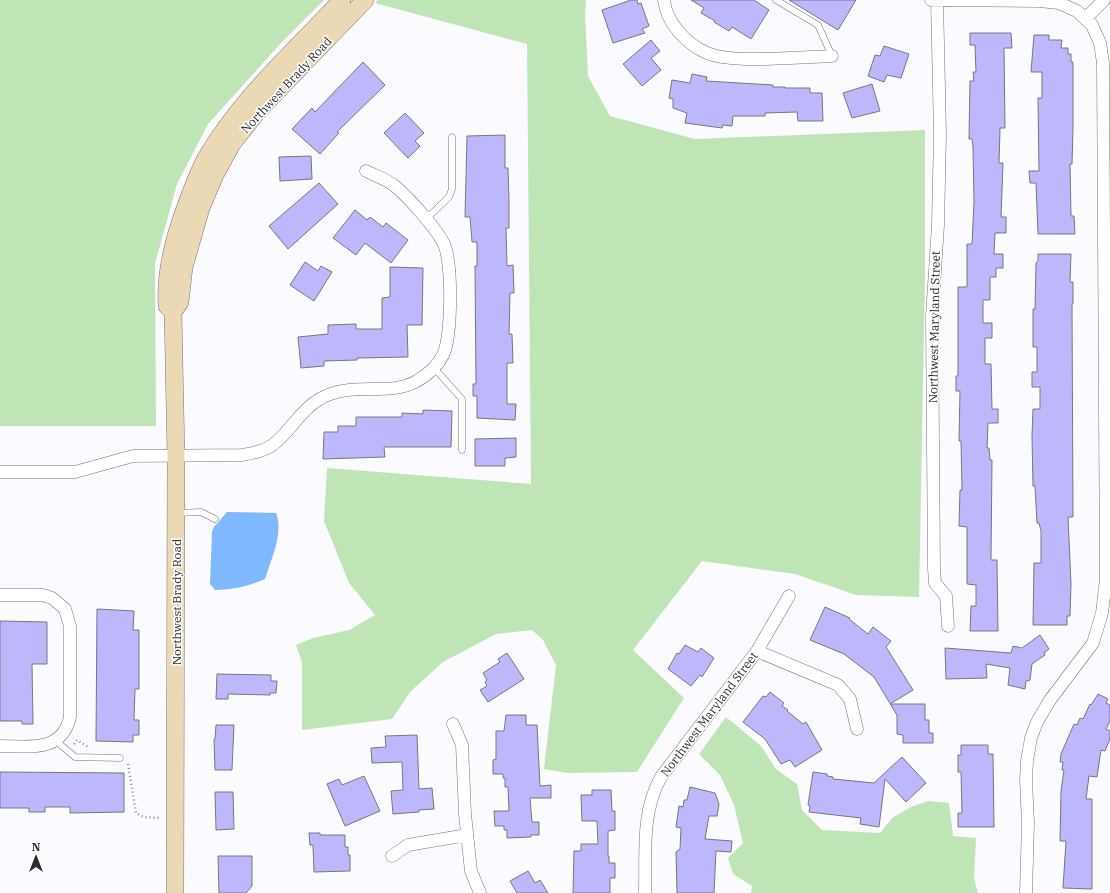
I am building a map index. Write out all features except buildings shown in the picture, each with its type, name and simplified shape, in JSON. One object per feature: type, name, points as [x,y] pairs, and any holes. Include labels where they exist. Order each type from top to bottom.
[{"type":"main road","name":"Northwest Brady Road","points":[[173,312],[167,306],[166,288],[170,254],[191,191],[206,159],[234,118],[263,84],[342,0]]},
{"type":"main road","name":"Northwest Brady Road","points":[[175,893],[176,456],[173,312],[180,302],[184,267],[200,208],[215,174],[232,144],[258,111],[365,0]]},
{"type":"street","points":[[664,0],[670,20],[684,37],[707,53],[732,58],[832,56]]},
{"type":"street","points":[[935,0],[1039,1],[1059,3],[1077,11],[1092,25],[1100,43],[1103,63],[1106,579],[1102,613],[1094,643],[1050,700],[1037,722],[1031,738],[1027,761],[1026,780],[1028,823],[1026,893]]},
{"type":"street","name":"Northwest Maryland Street","points":[[935,0],[940,133],[938,225],[932,316],[934,568],[935,583],[946,596],[948,626]]},
{"type":"street","points":[[1085,19],[1104,0]]},
{"type":"street","points":[[0,472],[75,472],[133,456],[242,455],[259,452],[274,444],[300,415],[318,399],[340,390],[393,388],[413,383],[431,372],[443,356],[449,336],[449,264],[444,244],[435,229],[395,186],[366,171]]},
{"type":"street","points":[[0,595],[43,595],[52,598],[62,605],[69,617],[70,717],[68,726],[60,737],[47,745],[0,746]]},
{"type":"street","name":"Northwest Maryland Street","points":[[645,893],[647,817],[654,790],[661,777],[757,651],[789,596]]},
{"type":"street","points":[[757,651],[838,685],[850,698],[857,729]]},
{"type":"street","points":[[453,724],[462,746],[466,835],[471,871],[480,893]]},
{"type":"street","points":[[392,856],[408,845],[466,835]]},
{"type":"lane","points":[[776,0],[818,25],[832,56]]},
{"type":"lane","points":[[426,219],[449,197],[452,189],[452,136]]},
{"type":"lane","points":[[434,368],[462,399],[462,450]]},
{"type":"lane","points":[[176,513],[201,512],[215,519]]},
{"type":"lane","points":[[60,737],[75,757],[123,759]]},
{"type":"path","points":[[60,737],[72,746],[77,740],[88,747],[95,747]]},
{"type":"path","points":[[123,759],[136,813],[139,816],[175,818]]},
{"type":"green space","points":[[0,0],[324,0],[280,44],[208,124],[177,184],[155,264],[156,426],[0,426]]},
{"type":"green space","points":[[378,0],[586,0],[585,15],[588,76],[610,116],[695,139],[925,130],[925,274],[919,597],[856,595],[795,574],[702,561],[633,650],[684,698],[637,772],[567,773],[544,769],[556,665],[543,640],[532,630],[496,634],[443,662],[410,692],[392,719],[302,730],[302,662],[296,645],[313,638],[349,630],[375,615],[349,583],[324,521],[327,468],[531,484],[527,44],[375,3]]},
{"type":"green space","points":[[726,717],[761,746],[776,769],[797,784],[802,810],[822,830],[880,833],[892,818],[911,807],[928,801],[949,803],[953,836],[976,838],[974,879],[978,893],[751,893],[752,886],[733,874],[728,858],[743,843],[734,805],[720,775],[699,754]]},
{"type":"water","points":[[227,512],[276,513],[278,521],[278,537],[265,579],[241,587],[215,590],[210,584],[212,532],[214,527]]}]
